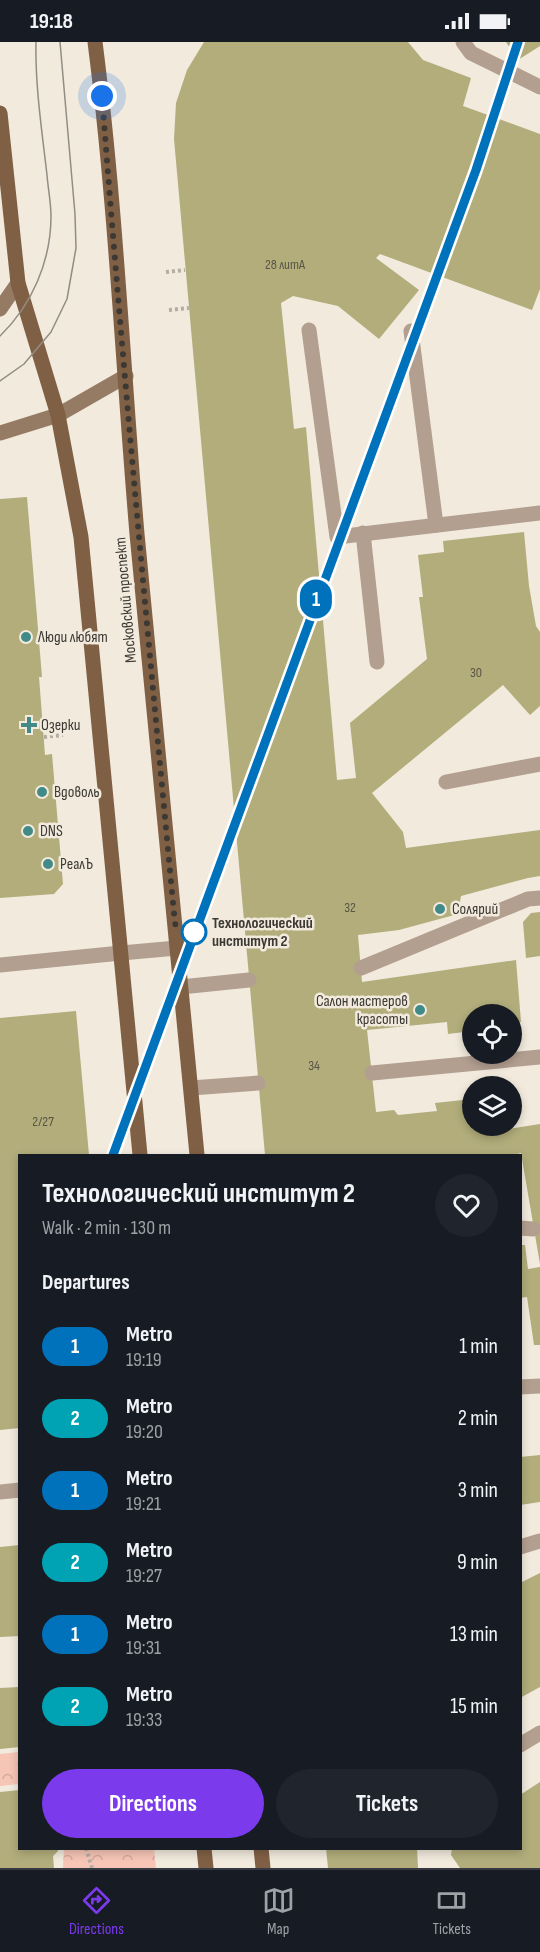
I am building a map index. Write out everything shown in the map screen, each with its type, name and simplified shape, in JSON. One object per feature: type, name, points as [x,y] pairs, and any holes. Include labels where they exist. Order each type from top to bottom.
[{"type":"main road","name":"Московский проспект","points":[[95,42],[102,96],[138,542],[197,1154]]},
{"type":"main road","points":[[102,42],[102,96]]},
{"type":"main road","points":[[0,113],[18,284],[58,415],[81,537],[140,1154]]},
{"type":"main road","points":[[0,309],[18,284]]},
{"type":"main road","points":[[0,433],[58,415],[126,376]]},
{"type":"main road","points":[[204,1850],[206,1868]]},
{"type":"main road","points":[[261,1850],[263,1868]]},
{"type":"street","points":[[463,42],[471,53],[540,87]]},
{"type":"street","points":[[309,330],[337,537],[540,513]]},
{"type":"street","points":[[411,331],[436,525]]},
{"type":"street","points":[[363,534],[377,662]]},
{"type":"street","points":[[446,782],[540,764]]},
{"type":"street","points":[[361,968],[528,899],[540,898]]},
{"type":"street","points":[[0,965],[177,948]]},
{"type":"street","points":[[181,987],[249,980]]},
{"type":"street","points":[[372,1073],[540,1057]]},
{"type":"street","points":[[191,1088],[258,1083]]},
{"type":"street","points":[[522,1387],[540,1386]]},
{"type":"street","points":[[0,1492],[18,1490]]},
{"type":"street","points":[[522,1546],[540,1541]]},
{"type":"street","points":[[522,1744],[540,1733]]},
{"type":"path","points":[[166,272],[185,270]]},
{"type":"path","points":[[169,310],[189,308]]},
{"type":"path","points":[[44,737],[63,735]]},
{"type":"path","points":[[87,1850],[92,1868]]},
{"type":"green space","points":[[18,1752],[18,1784],[0,1786],[0,1754]]},
{"type":"green space","points":[[64,1850],[154,1850],[156,1868],[63,1868]]},
{"type":"building","points":[[204,42],[408,42],[423,60],[471,78],[463,106],[540,134],[540,289],[532,310],[380,254],[376,258],[419,290],[379,339],[338,306],[293,296],[281,303],[294,429],[306,427],[337,780],[356,778],[350,723],[427,659],[419,597],[423,597],[418,555],[444,552],[443,541],[524,532],[529,586],[536,626],[540,632],[540,706],[530,715],[503,685],[372,793],[403,832],[406,848],[540,830],[540,876],[461,896],[458,914],[399,930],[358,935],[362,982],[516,960],[520,1004],[462,1004],[462,1032],[448,1034],[447,1022],[367,1030],[376,1112],[394,1110],[398,1115],[437,1111],[435,1103],[462,1100],[462,1136],[522,1136],[522,1127],[540,1124],[540,1264],[521,1153],[265,1154],[174,139],[176,103],[187,70]]},
{"type":"building","points":[[506,42],[540,42],[540,46],[518,60]]},
{"type":"building","points":[[27,497],[42,677],[39,677],[45,755],[52,754],[63,884],[54,894],[0,898],[0,499]]},
{"type":"building","points":[[540,912],[540,956],[526,958],[523,922],[531,913]]},
{"type":"building","points":[[76,1011],[89,1154],[18,1154],[18,1428],[0,1430],[0,1018]]},
{"type":"building","points":[[522,1245],[525,1245],[528,1269],[540,1267],[540,1345],[534,1345],[527,1297],[522,1298]]},
{"type":"building","points":[[540,1455],[540,1502],[522,1505],[522,1457]]},
{"type":"building","points":[[18,1545],[18,1636],[0,1637],[0,1547]]},
{"type":"building","points":[[540,1573],[540,1687],[522,1697],[522,1582]]},
{"type":"building","points":[[18,1687],[18,1747],[0,1749],[0,1688]]},
{"type":"building","points":[[540,1782],[540,1868],[460,1868],[451,1855],[452,1850],[522,1850],[522,1794]]},
{"type":"building","points":[[18,1790],[18,1850],[58,1850],[53,1856],[54,1868],[0,1868],[0,1792]]},
{"type":"building","points":[[326,1850],[417,1850],[418,1868],[328,1868]]},
{"type":"tram line","points":[[0,336],[21,310],[38,281],[48,249],[50,233],[51,206],[38,92],[36,42]]},
{"type":"tram line","points":[[0,381],[24,364],[51,332],[67,299],[76,248],[60,42]]},
{"type":"metro line","name":"1","points":[[113,1154],[476,170],[518,42]]},
{"type":"place","name":"Люди любят","points":[[26,637]]},
{"type":"place","name":"Озерки","points":[[29,725]]},
{"type":"place","name":"Вдоволь","points":[[42,792]]},
{"type":"place","name":"DNS","points":[[28,831]]},
{"type":"place","name":"РеалЪ","points":[[48,864]]},
{"type":"place","name":"Солярий","points":[[440,909]]},
{"type":"place","name":"Технологический институт 2","points":[[194,932]]},
{"type":"place","name":"Салон мастеров красоты","points":[[420,1010]]},
{"type":"route","points":[[102,96],[137,531],[175,924],[194,932]]}]
